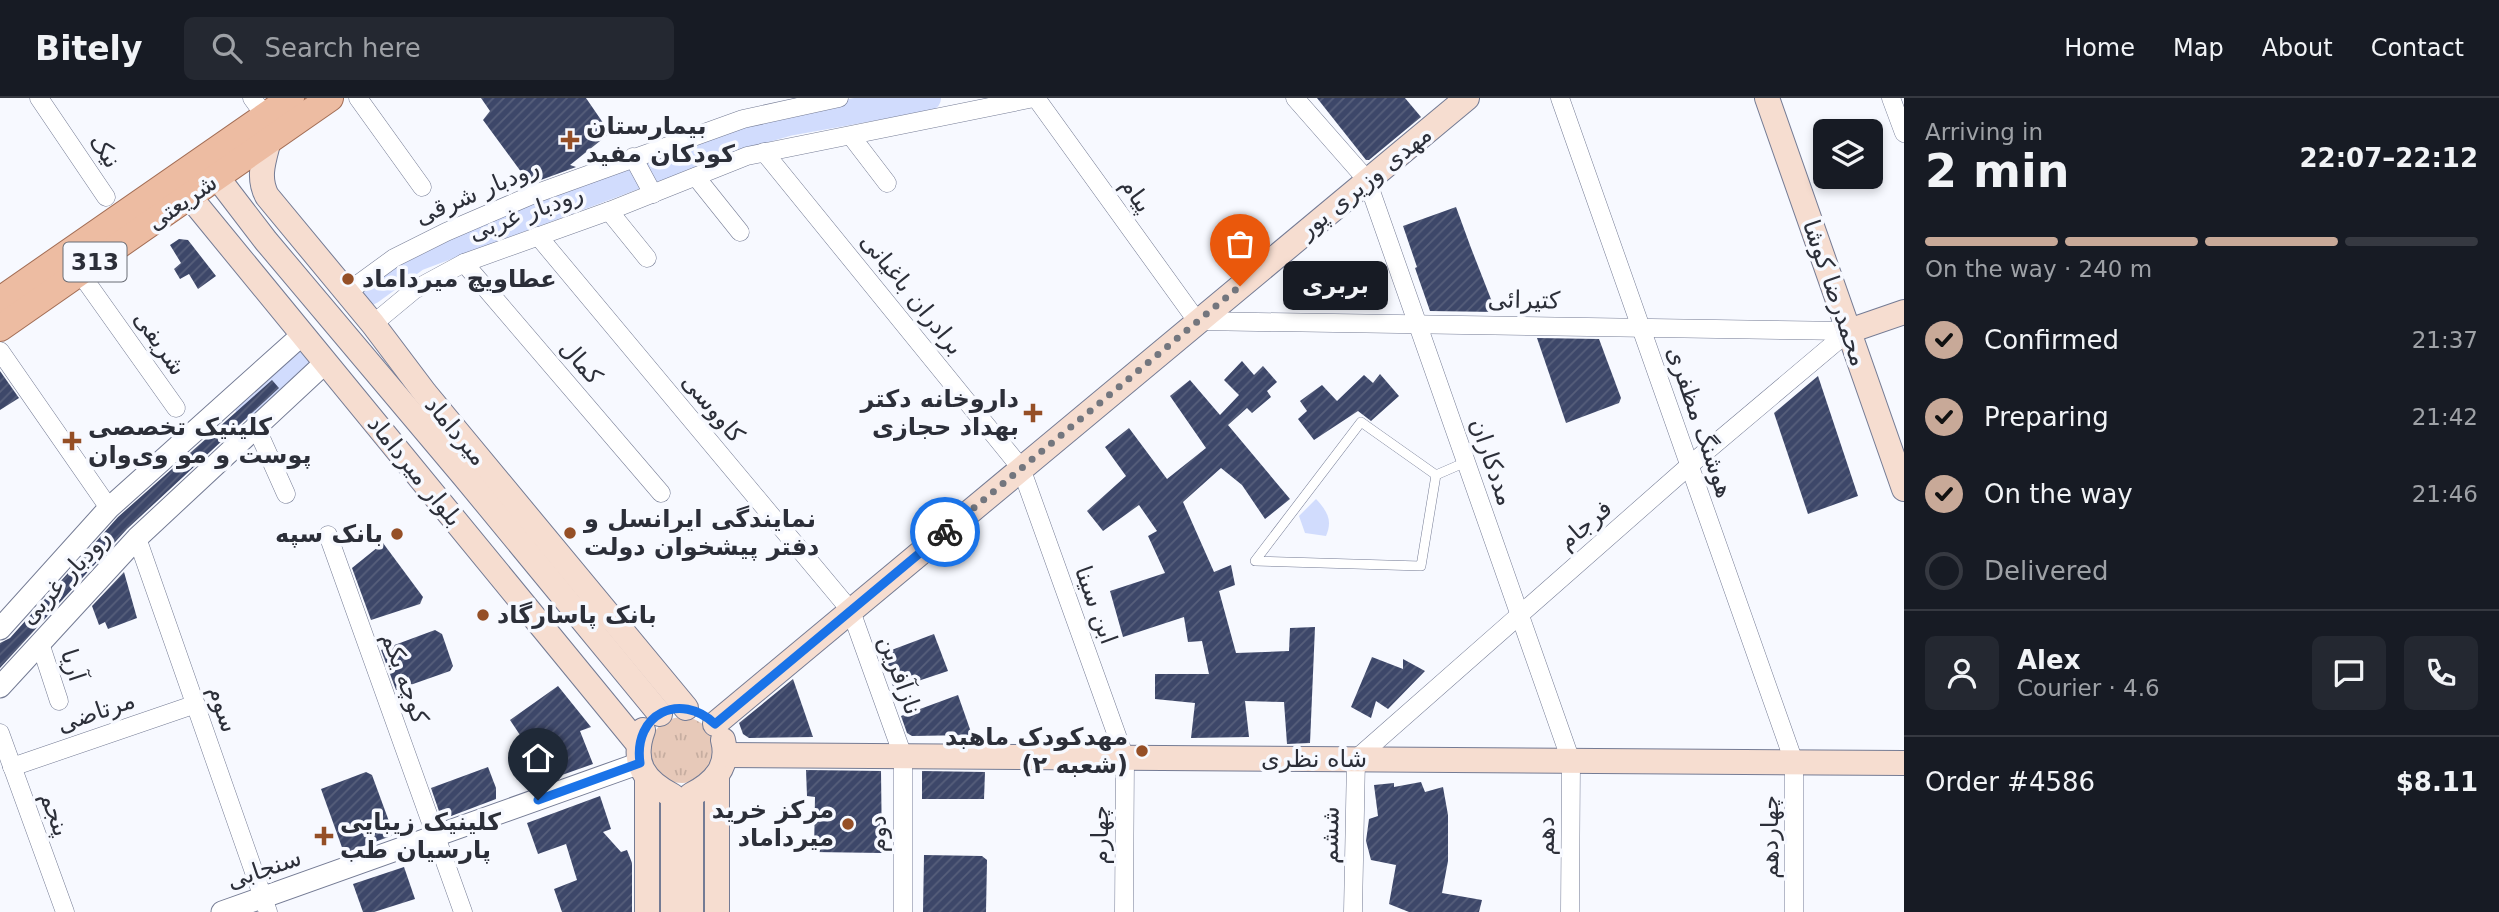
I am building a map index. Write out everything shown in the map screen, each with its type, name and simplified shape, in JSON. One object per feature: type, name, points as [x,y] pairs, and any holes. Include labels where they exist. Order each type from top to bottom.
[{"type":"main road","name":"شریعتی","points":[[0,328],[80,273],[210,168],[262,118],[291,98]]},
{"type":"main road","name":"شریعتی","points":[[262,118],[330,98]]},
{"type":"main road","name":"مهدی وزیری پور","points":[[715,724],[1467,98]]},
{"type":"main road","name":"محمدرضا کوشا","points":[[1767,98],[1904,489]]},
{"type":"main road","name":"میرداماد","points":[[262,118],[261,185],[267,196],[373,324],[425,393],[686,708]]},
{"type":"main road","name":"بلوار میرداماد","points":[[210,168],[266,241],[660,714]]},
{"type":"main road","name":"شریعتی","points":[[0,300],[183,188]]},
{"type":"main road","name":"بلوار میرداماد","points":[[183,188],[568,659],[642,762]]},
{"type":"main road","points":[[242,259],[248,244],[266,241]]},
{"type":"main road","points":[[1849,331],[1904,312]]},
{"type":"main road","points":[[425,393],[464,476]]},
{"type":"main road","points":[[568,659],[594,670],[601,667],[603,661],[592,632]]},
{"type":"main road","points":[[647,912],[643,730],[669,709],[686,708],[706,716],[715,724],[724,744],[721,765],[717,912]]},
{"type":"main road","name":"شاه نظری","points":[[721,765],[903,756],[1904,763]]},
{"type":"main road","points":[[642,762],[659,789],[682,795],[709,785],[721,765]]},
{"type":"main road","points":[[673,912],[682,795]]},
{"type":"main road","points":[[682,795],[691,912]]},
{"type":"street","name":"نیک","points":[[39,98],[106,197]]},
{"type":"street","points":[[358,98],[422,187]]},
{"type":"street","name":"رودبار شرقی","points":[[346,293],[394,258],[531,195],[759,114],[839,98]]},
{"type":"street","name":"رودبار غربی","points":[[373,324],[414,290],[464,263],[610,211],[747,156],[1035,98]]},
{"type":"street","name":"پیام","points":[[1035,98],[1197,321]]},
{"type":"street","points":[[1295,98],[1367,180]]},
{"type":"street","name":"هوشنگ مظفری","points":[[1560,98],[1794,762]]},
{"type":"street","points":[[1891,98],[1904,133]]},
{"type":"street","points":[[850,136],[887,183]]},
{"type":"street","name":"برادران باغیانی","points":[[764,152],[1021,468]]},
{"type":"street","points":[[633,158],[653,194]]},
{"type":"street","points":[[696,177],[740,232]]},
{"type":"street","name":"مددکاران","points":[[1367,180],[1571,761]]},
{"type":"street","points":[[610,211],[647,258]]},
{"type":"street","name":"کاووسی","points":[[538,236],[851,611]]},
{"type":"street","name":"کمال","points":[[464,263],[661,492]]},
{"type":"street","name":"شریفی","points":[[80,273],[176,408]]},
{"type":"street","name":"کتیرائی","points":[[1197,321],[1849,331]]},
{"type":"street","name":"فرجام","points":[[1356,759],[1690,465],[1849,331]]},
{"type":"street","points":[[0,629],[109,508],[303,334]]},
{"type":"street","points":[[0,351],[109,508]]},
{"type":"street","name":"رودبار غربی","points":[[0,687],[137,538],[326,362]]},
{"type":"street","points":[[257,427],[286,494]]},
{"type":"street","name":"ابن سینا","points":[[1021,468],[1125,758]]},
{"type":"street","name":"کوچه یکم","points":[[328,535],[437,837]]},
{"type":"street","name":"سوم","points":[[137,538],[266,904]]},
{"type":"street","name":"نازآفرین","points":[[851,611],[903,756]]},
{"type":"street","name":"آریا","points":[[40,643],[59,701]]},
{"type":"street","name":"مرتاضی","points":[[12,767],[195,704]]},
{"type":"street","name":"پنجم","points":[[0,733],[65,912]]},
{"type":"street","name":"دوم","points":[[902,912],[903,756]]},
{"type":"street","name":"چهارم","points":[[1124,912],[1125,758]]},
{"type":"street","name":"ششم","points":[[1353,912],[1356,759]]},
{"type":"street","name":"دهم","points":[[1570,912],[1571,761]]},
{"type":"street","name":"سنجابی","points":[[222,912],[266,904],[437,837],[642,762]]},
{"type":"street","name":"چهاردهم","points":[[1794,762],[1794,912]]},
{"type":"street","points":[[437,837],[463,912]]},
{"type":"lane","points":[[1361,422],[1436,475],[1420,566],[1255,561],[1361,422]]},
{"type":"lane","points":[[1436,475],[1466,462]]},
{"type":"green space","points":[[682,717],[695,720],[705,727],[712,737],[715,750],[712,763],[705,773],[695,780],[682,783],[669,780],[659,773],[652,763],[649,750],[652,737],[659,727],[669,720]]},
{"type":"water","points":[[1316,499],[1328,516],[1326,536],[1305,533],[1299,516]]},
{"type":"building","points":[[481,98],[586,98],[610,133],[570,165],[576,167],[530,184],[483,120],[490,111]]},
{"type":"building","points":[[1317,98],[1405,98],[1421,117],[1366,160]]},
{"type":"building","points":[[1456,207],[1496,312],[1430,311],[1403,226]]},
{"type":"building","points":[[179,239],[188,240],[216,276],[198,289],[189,274],[180,279],[174,269],[181,263],[170,245]]},
{"type":"building","points":[[1537,338],[1599,339],[1621,398],[1619,403],[1566,423]]},
{"type":"building","points":[[1242,361],[1254,375],[1263,366],[1277,382],[1267,391],[1271,397],[1252,413],[1247,408],[1228,425],[1290,499],[1265,519],[1242,485],[1221,468],[1183,502],[1214,572],[1231,565],[1235,585],[1219,591],[1236,653],[1289,651],[1290,628],[1315,627],[1310,743],[1287,744],[1284,702],[1245,701],[1249,737],[1191,738],[1195,703],[1155,699],[1155,674],[1209,674],[1202,641],[1188,642],[1184,617],[1123,637],[1110,591],[1165,573],[1148,536],[1157,531],[1139,505],[1103,531],[1087,511],[1126,476],[1105,447],[1129,428],[1167,479],[1206,448],[1170,396],[1190,380],[1220,415],[1239,395],[1224,380]]},
{"type":"building","points":[[0,371],[19,398],[0,410]]},
{"type":"building","points":[[1380,374],[1399,396],[1371,421],[1358,411],[1314,440],[1298,419],[1307,411],[1300,401],[1322,385],[1337,401],[1364,375],[1373,383]]},
{"type":"building","points":[[1818,376],[1858,496],[1808,514],[1774,413]]},
{"type":"building","points":[[272,380],[279,388],[127,529],[0,668],[0,643],[10,638],[118,517]]},
{"type":"building","points":[[383,543],[423,597],[420,604],[371,620],[352,568]]},
{"type":"building","points":[[124,572],[137,618],[108,629],[105,622],[99,625],[92,606]]},
{"type":"building","points":[[435,630],[442,634],[453,666],[450,671],[396,690],[381,650]]},
{"type":"building","points":[[934,634],[948,671],[894,689],[881,654]]},
{"type":"building","points":[[1372,657],[1403,669],[1403,659],[1425,671],[1388,709],[1376,701],[1371,718],[1351,707]]},
{"type":"building","points":[[793,679],[813,737],[749,738],[743,734],[739,723]]},
{"type":"building","points":[[558,686],[591,727],[580,731],[593,764],[545,781],[533,749],[530,750],[510,720]]},
{"type":"building","points":[[958,695],[972,735],[912,736],[907,733],[901,716]]},
{"type":"building","points":[[488,767],[496,788],[496,799],[446,818],[440,814],[431,788]]},
{"type":"building","name":"مرکز خرید میرداماد","points":[[806,770],[881,771],[882,853],[814,852],[815,797],[807,796]]},
{"type":"building","points":[[922,771],[985,772],[984,799],[922,799]]},
{"type":"building","points":[[366,772],[372,775],[394,835],[344,853],[321,789]]},
{"type":"building","points":[[1421,782],[1425,792],[1443,787],[1448,815],[1448,861],[1442,893],[1482,900],[1479,912],[1409,912],[1389,904],[1396,865],[1371,860],[1366,841],[1369,819],[1378,816],[1374,785],[1394,783],[1394,787]]},
{"type":"building","points":[[600,796],[611,829],[603,832],[621,852],[627,850],[632,863],[632,912],[562,912],[554,889],[577,880],[566,844],[538,854],[527,823]]},
{"type":"building","points":[[924,855],[982,856],[987,860],[986,912],[923,912]]},
{"type":"building","points":[[404,867],[415,899],[374,912],[363,912],[353,884]]},
{"type":"waterway","points":[[370,292],[417,258],[746,135],[788,123],[928,98]]},
{"type":"waterway","points":[[248,407],[299,359]]},
{"type":"way so far","points":[[945,532],[1240,286]]},
{"type":"place","name":"بیمارستان کودکان مفید","points":[[570,140]]},
{"type":"place","name":"عطاویچ میرداماد","points":[[348,279]]},
{"type":"place","name":"بربرى","points":[[1240,286]]},
{"type":"place","name":"داروخانه دکتر بهداد حجازی","points":[[1033,413]]},
{"type":"place","name":"کلینیک تخصصی پوست و مو وی‌وان","points":[[72,441]]},
{"type":"place","name":"نمایندگی ایرانسل و دفتر پیشخوان دولت","points":[[570,533]]},
{"type":"place","name":"بانک سپه","points":[[397,534]]},
{"type":"place","name":"بانک پاسارگاد","points":[[483,615]]},
{"type":"place","name":"مهدکودک ماهبد (شعبه ۲)","points":[[1142,751]]},
{"type":"place","name":"مرکز خرید میرداماد","points":[[848,824]]},
{"type":"place","name":"کلینیک زیبایی پارسیان طب","points":[[324,836]]},
{"type":"route","points":[[538,800],[640,763],[639,741],[643,730],[662,712],[677,708],[696,710],[715,724],[945,532]]}]
